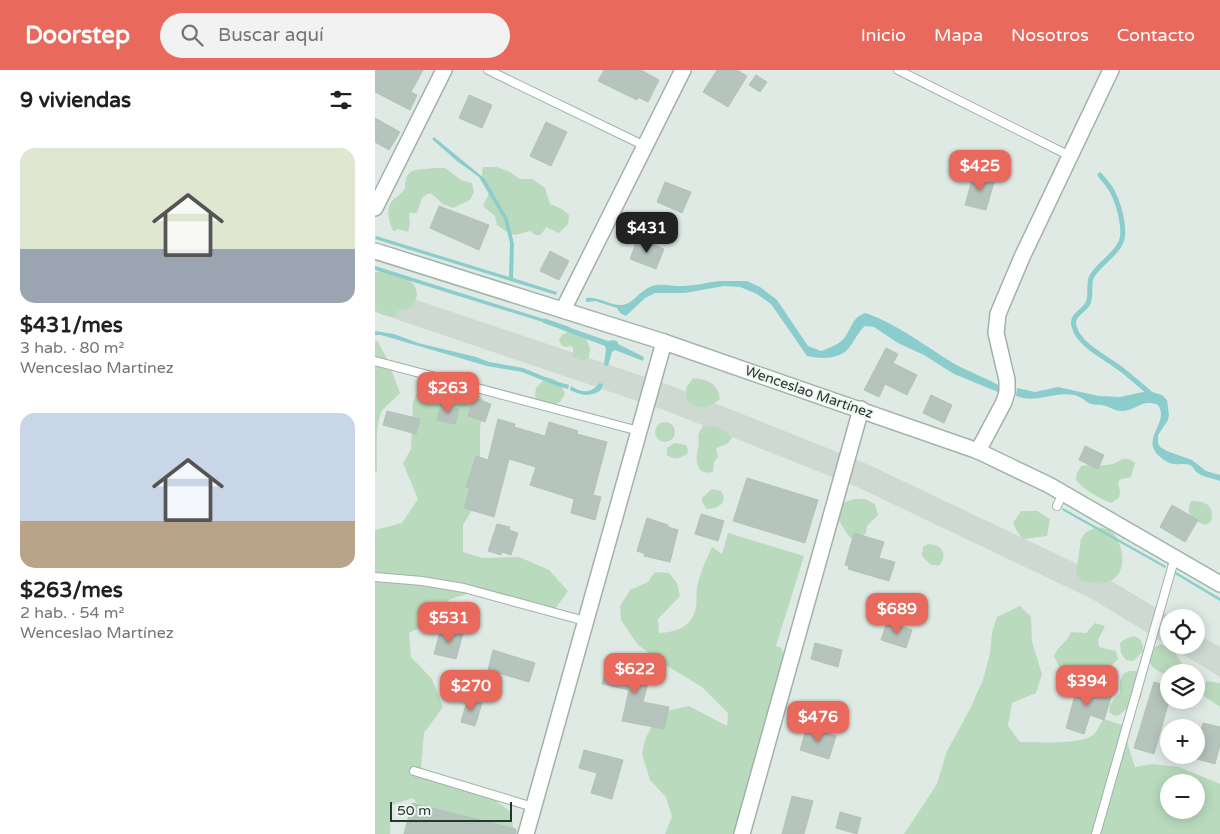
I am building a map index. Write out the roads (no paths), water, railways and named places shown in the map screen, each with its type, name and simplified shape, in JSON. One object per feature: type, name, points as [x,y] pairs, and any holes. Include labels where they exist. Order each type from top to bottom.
[{"type":"street","points":[[375,208],[445,70]]},
{"type":"street","points":[[563,310],[683,70]]},
{"type":"street","points":[[978,451],[1004,402],[1007,392],[1007,380],[996,333],[998,314],[1022,258],[1111,70]]},
{"type":"street","name":"Wenceslao Martínez","points":[[375,251],[664,342],[978,451],[1060,499],[1175,557],[1220,584]]},
{"type":"street","points":[[526,834],[664,342]]},
{"type":"street","points":[[742,834],[861,409]]},
{"type":"lane","points":[[488,70],[645,146]]},
{"type":"lane","points":[[899,70],[1070,156]]},
{"type":"lane","points":[[375,361],[639,431]]},
{"type":"lane","points":[[1095,834],[1175,557]]},
{"type":"lane","points":[[375,577],[422,581],[464,588],[585,621]]},
{"type":"lane","points":[[414,772],[533,807]]},
{"type":"water","points":[[434,137],[485,179],[508,219],[514,244],[513,278],[557,292],[556,295],[375,239],[376,236],[509,277],[510,243],[504,219],[479,177],[432,139]]},
{"type":"water","points":[[375,266],[550,321],[549,324],[375,270]]},
{"type":"water","points":[[720,281],[747,281],[760,287],[777,300],[808,346],[821,351],[835,346],[845,337],[855,319],[866,313],[900,329],[953,363],[998,385],[998,392],[954,374],[924,355],[898,343],[874,327],[865,326],[858,333],[849,348],[840,355],[823,358],[807,356],[771,304],[757,294],[740,287],[724,286],[685,293],[655,293],[645,298],[626,316],[620,313],[617,308],[595,301],[586,301],[586,298],[591,298],[623,305],[630,302],[644,290],[655,285],[687,286]]},
{"type":"water","points":[[562,325],[608,341],[614,340],[618,344],[644,357],[643,361],[615,350],[612,352],[608,366],[604,365],[605,346],[560,329]]},
{"type":"water","points":[[375,331],[394,334],[418,343],[489,362],[523,368],[569,385],[568,389],[522,372],[487,366],[381,335],[375,335]]},
{"type":"water","points":[[599,383],[603,384],[601,390],[590,395],[578,394],[570,390],[571,386],[582,391],[590,391]]},
{"type":"water","points":[[1058,387],[1099,396],[1120,397],[1143,392],[1162,395],[1167,400],[1169,415],[1168,420],[1158,435],[1160,447],[1192,460],[1206,471],[1220,475],[1220,481],[1201,475],[1190,465],[1170,463],[1158,455],[1154,449],[1153,442],[1161,418],[1161,411],[1158,405],[1147,403],[1119,411],[1089,403],[1074,395],[1066,394],[1031,399],[1016,396],[1017,388],[1035,392]]},
{"type":"water","points":[[1063,508],[1166,566],[1165,568],[1062,510]]},
{"type":"water","points":[[1176,572],[1220,598],[1220,601],[1175,574]]},
{"type":"waterway","points":[[1100,175],[1110,188],[1118,204],[1123,233],[1122,239],[1117,249],[1092,276],[1089,301],[1085,308],[1075,317],[1073,323],[1077,333],[1087,345],[1121,369],[1153,396]]},
{"type":"waterway","points":[[545,321],[568,329]]}]
